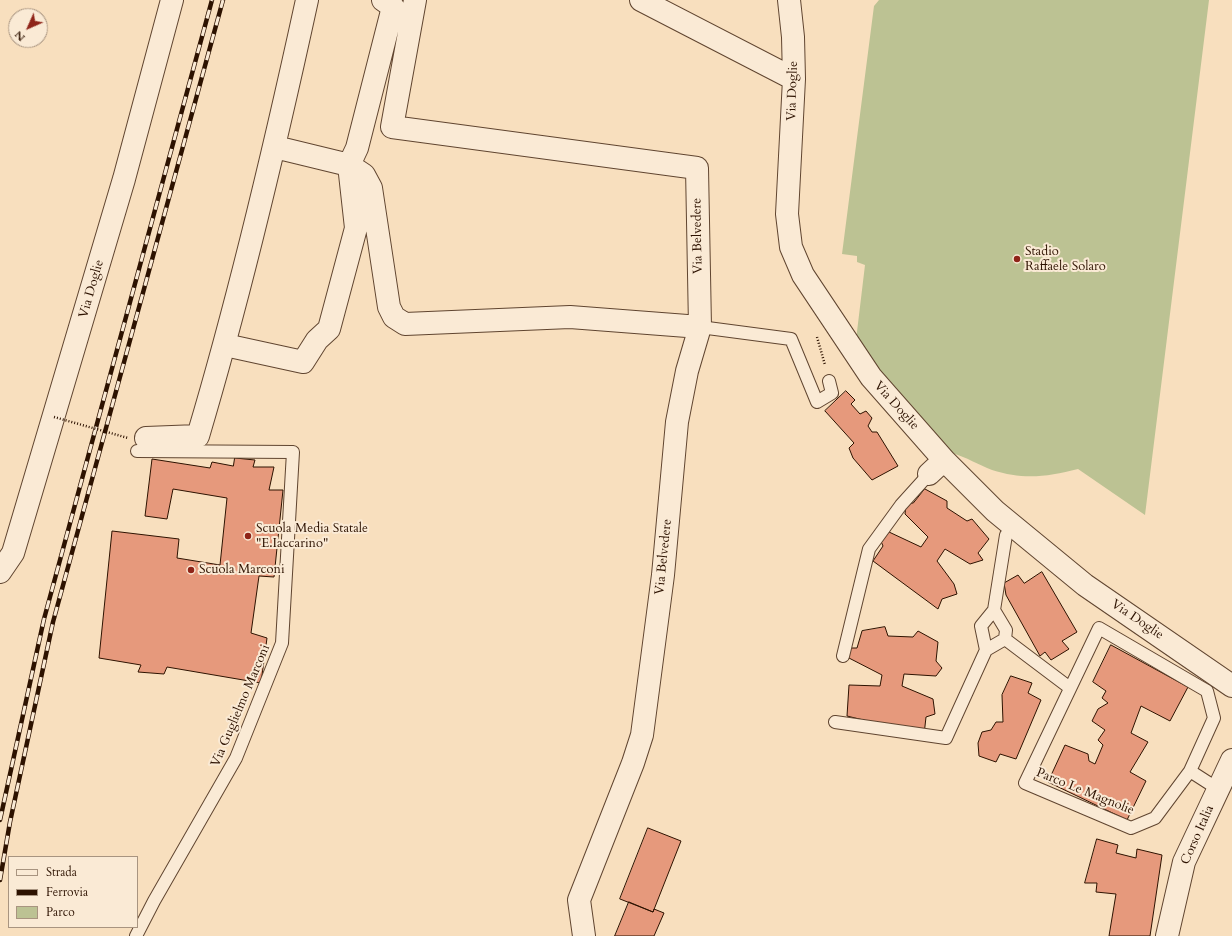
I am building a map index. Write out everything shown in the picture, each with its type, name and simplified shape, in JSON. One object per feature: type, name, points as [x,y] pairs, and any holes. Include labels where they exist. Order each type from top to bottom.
[{"type":"street","name":"Via Doglie","points":[[0,572],[13,553],[54,417],[124,179],[172,0]]},
{"type":"street","points":[[137,442],[198,436],[226,345],[275,147],[307,0]]},
{"type":"street","points":[[226,345],[303,362],[317,340],[329,329],[356,228],[349,165],[357,148],[393,7],[383,0]]},
{"type":"street","name":"Via Belvedere","points":[[414,0],[392,127],[697,168],[700,327],[687,371],[677,422],[663,575],[642,735],[634,763],[580,900],[584,936]]},
{"type":"street","points":[[641,0],[794,79]]},
{"type":"street","name":"Via Doglie","points":[[789,0],[793,37],[794,79],[786,214],[791,247],[803,276],[871,377],[936,467],[995,511],[1085,585],[1232,686]]},
{"type":"street","points":[[275,147],[349,165],[364,175],[372,188],[389,306],[394,317],[404,324],[570,317],[700,327]]},
{"type":"street","name":"Corso Italia","points":[[1167,936],[1184,862],[1232,760]]},
{"type":"lane","points":[[700,327],[791,339],[817,402],[832,393],[829,381]]},
{"type":"lane","name":"Via Guglielmo Marconi","points":[[136,936],[154,901],[236,758],[282,644],[294,452],[137,442]]},
{"type":"lane","points":[[843,656],[869,549],[901,505],[936,467]]},
{"type":"lane","points":[[986,650],[981,626],[994,610],[1006,535]]},
{"type":"lane","points":[[994,610],[1006,630],[1005,639]]},
{"type":"lane","name":"Parco Le Magnolie","points":[[1099,628],[1207,691],[1214,718],[1190,771],[1155,818],[1131,828],[1025,783],[1099,628]]},
{"type":"lane","points":[[835,722],[946,738],[986,650],[1005,639]]},
{"type":"lane","points":[[1005,639],[1070,688]]},
{"type":"lane","points":[[1190,771],[1218,789]]},
{"type":"path","points":[[54,417],[137,442]]},
{"type":"green space","name":"Stadio Raffaele Solaro","points":[[879,0],[1209,0],[1145,515],[1078,469],[1056,474],[1035,476],[1014,475],[992,470],[952,453],[877,370],[856,340],[865,265],[857,262],[857,256],[842,254],[874,6]]},
{"type":"building","points":[[846,391],[855,400],[851,404],[860,414],[866,411],[872,418],[868,426],[872,432],[877,432],[898,466],[872,480],[853,458],[849,448],[854,443],[825,411]]},
{"type":"building","name":"Scuola Marconi","points":[[235,458],[255,460],[253,467],[274,467],[269,490],[283,490],[274,577],[259,576],[251,633],[267,638],[261,683],[167,667],[164,674],[138,672],[141,665],[99,658],[112,531],[179,539],[177,558],[220,565],[227,498],[173,489],[167,519],[145,516],[152,459],[210,468],[212,462],[233,466]]},
{"type":"building","points":[[925,489],[947,501],[947,508],[967,521],[972,519],[989,539],[978,553],[983,560],[970,564],[945,549],[937,561],[954,584],[957,594],[942,599],[938,609],[873,561],[883,546],[880,539],[889,532],[921,547],[928,537],[905,514],[906,504],[913,503]]},
{"type":"building","points":[[1042,572],[1077,632],[1062,641],[1069,649],[1051,660],[1045,652],[1040,656],[1006,595],[1004,583],[1018,575],[1024,583]]},
{"type":"building","points":[[885,627],[888,636],[913,637],[918,631],[938,642],[936,661],[942,668],[936,676],[904,674],[902,686],[933,699],[935,714],[926,717],[924,735],[847,716],[849,685],[880,686],[882,675],[847,657],[849,648],[857,648],[862,631]]},
{"type":"building","points":[[1111,645],[1188,687],[1170,721],[1141,706],[1131,733],[1148,742],[1130,772],[1146,781],[1127,820],[1048,782],[1065,745],[1088,754],[1089,761],[1095,764],[1103,745],[1098,740],[1105,730],[1092,721],[1098,709],[1108,703],[1102,698],[1106,691],[1093,682]]},
{"type":"building","points":[[1011,676],[1032,683],[1028,693],[1041,700],[1016,759],[1000,754],[996,762],[979,756],[978,743],[982,732],[991,730],[996,722],[1003,722],[1002,695]]},
{"type":"building","points":[[648,828],[681,841],[653,912],[620,899]]},
{"type":"building","points":[[1097,839],[1118,845],[1116,853],[1136,858],[1137,849],[1162,855],[1150,936],[1109,936],[1116,894],[1096,892],[1097,883],[1085,883]]},
{"type":"building","points":[[629,902],[653,912],[654,909],[664,913],[654,936],[615,936]]},
{"type":"railway","points":[[0,820],[44,619],[212,0]]},
{"type":"railway","points":[[0,880],[10,822],[53,622],[223,0]]},
{"type":"place","name":"Stadio Raffaele Solaro","points":[[1017,259]]},
{"type":"place","name":"Scuola Media Statale \"E.Iaccarino\"","points":[[248,536]]},
{"type":"place","name":"Scuola Marconi","points":[[191,570]]}]
